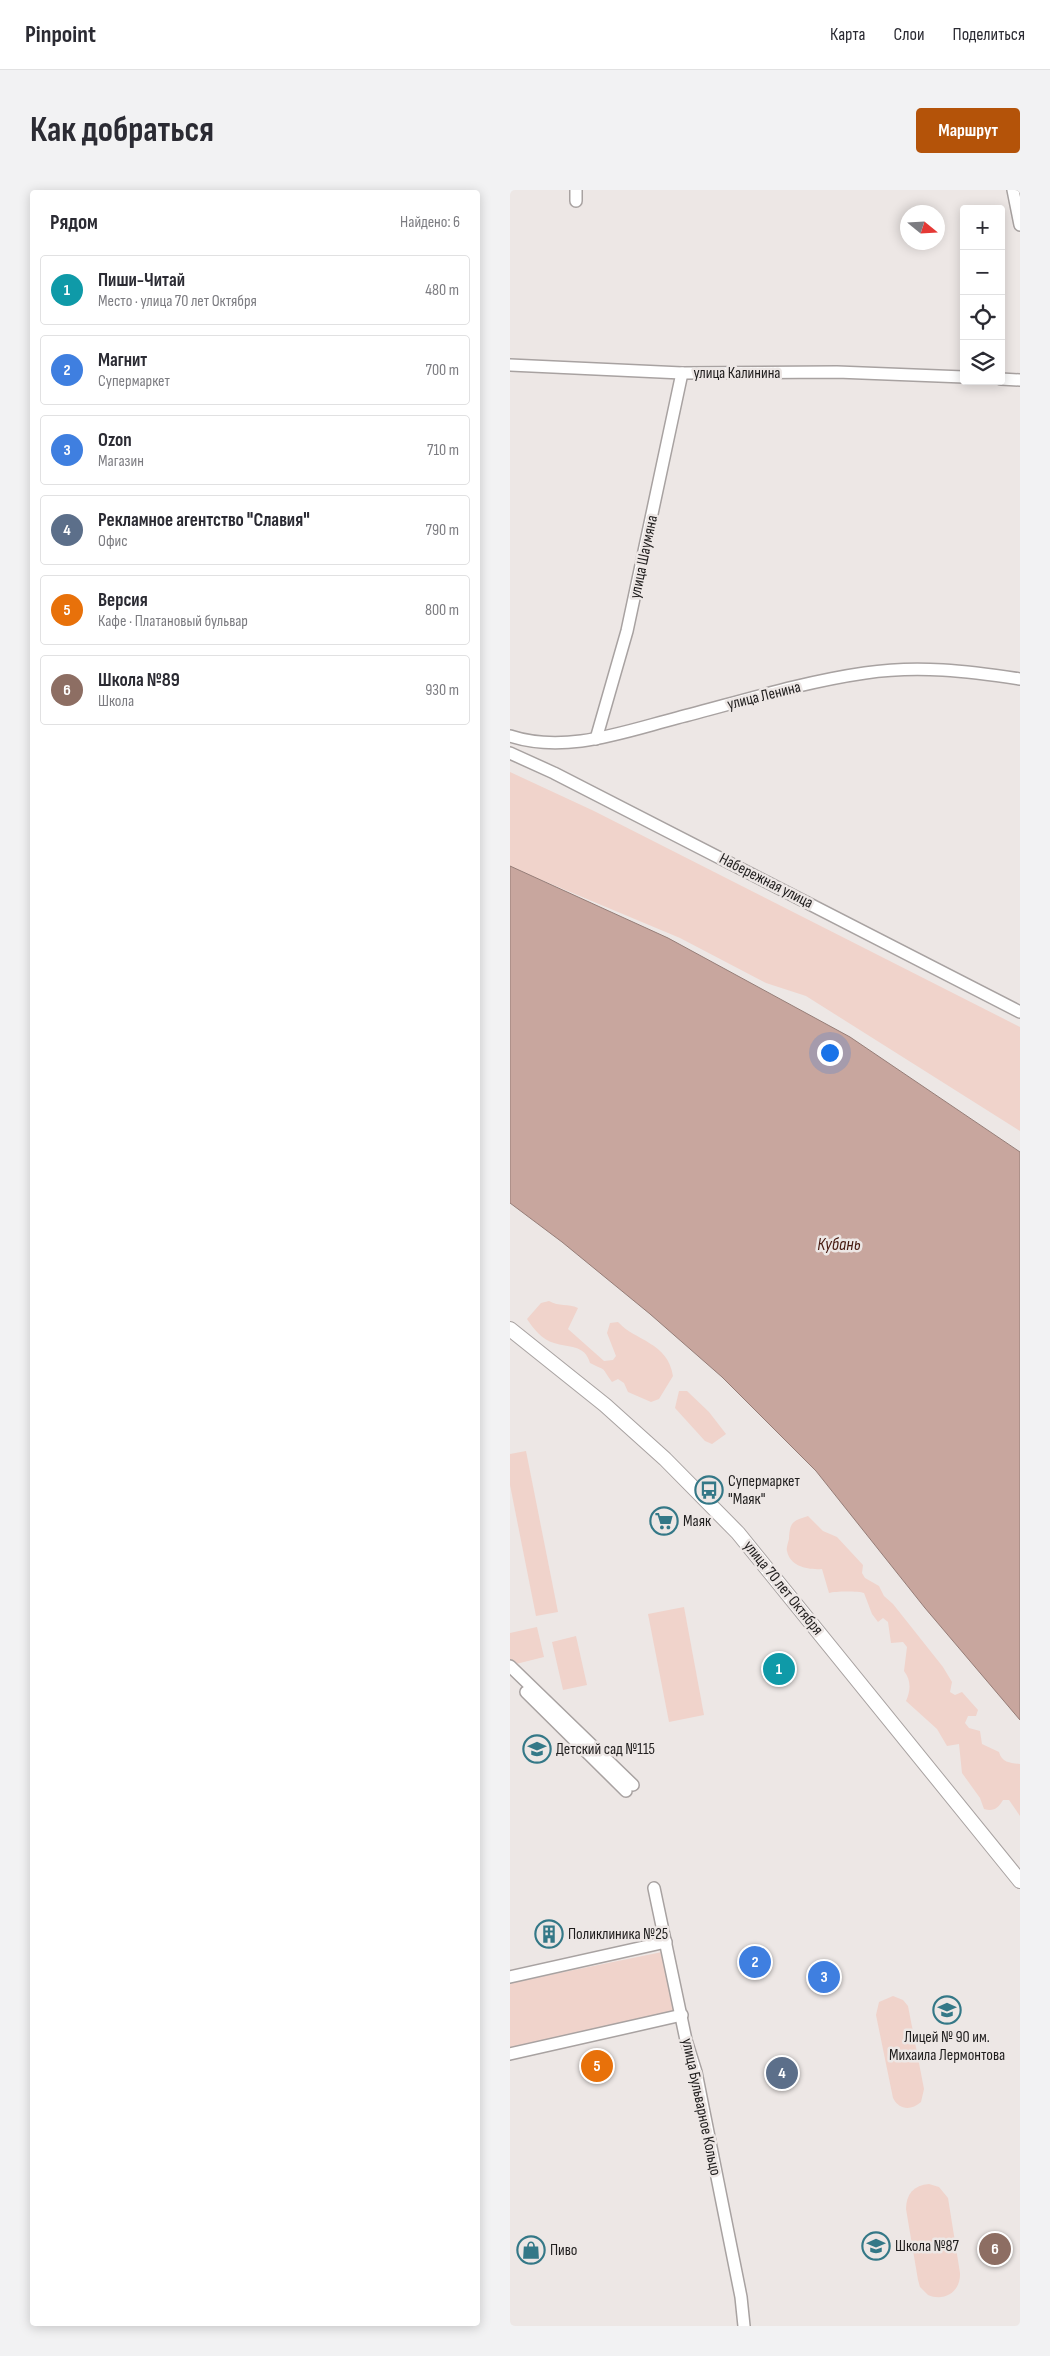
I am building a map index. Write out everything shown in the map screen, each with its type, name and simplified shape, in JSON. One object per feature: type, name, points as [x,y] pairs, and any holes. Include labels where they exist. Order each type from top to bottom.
[{"type":"main road","name":"улица 70 лет Октября","points":[[510,1329],[605,1405],[665,1459],[738,1534],[1020,1881]]},
{"type":"street","points":[[1013,190],[1020,225]]},
{"type":"street","name":"улица Калинина","points":[[510,365],[682,373],[838,372],[960,378]]},
{"type":"street","name":"улица Шаумяна","points":[[596,739],[627,631],[682,373]]},
{"type":"street","points":[[1005,379],[1020,380]]},
{"type":"street","name":"улица Ленина","points":[[510,736],[555,743],[596,739],[811,684],[866,672],[913,668],[942,669],[1020,679]]},
{"type":"street","name":"Набережная улица","points":[[510,753],[579,786],[1020,1012]]},
{"type":"street","points":[[510,1666],[630,1788],[510,1676]]},
{"type":"street","name":"улица Бульварное Кольцо","points":[[654,1888],[686,2040],[696,2072],[741,2297],[744,2326]]},
{"type":"street","points":[[510,1978],[666,1942]]},
{"type":"street","points":[[510,2054],[682,2016]]},
{"type":"shaded area","points":[[510,772],[594,811],[1020,1027],[1020,1131],[806,996],[766,983],[680,938],[544,881],[510,869]]},
{"type":"shaded area","points":[[549,1301],[578,1308],[568,1329],[604,1361],[613,1360],[616,1356],[607,1333],[610,1323],[618,1322],[633,1334],[658,1349],[670,1365],[673,1376],[659,1399],[651,1402],[628,1392],[624,1383],[618,1379],[612,1382],[603,1370],[590,1363],[588,1357],[580,1350],[554,1343],[535,1330],[527,1319],[541,1303]]},
{"type":"shaded area","points":[[679,1391],[687,1391],[709,1412],[726,1434],[712,1444],[705,1441],[675,1408]]},
{"type":"shaded area","points":[[526,1451],[558,1612],[536,1616],[510,1485],[510,1454]]},
{"type":"shaded area","points":[[808,1516],[823,1531],[837,1537],[863,1565],[862,1573],[865,1578],[879,1586],[884,1596],[893,1604],[943,1667],[952,1682],[950,1692],[955,1695],[962,1692],[978,1710],[976,1716],[968,1716],[965,1723],[969,1728],[980,1731],[982,1744],[999,1752],[1002,1758],[1010,1763],[1020,1764],[1020,1816],[1009,1800],[1003,1800],[993,1810],[984,1809],[980,1798],[962,1773],[959,1744],[947,1746],[937,1729],[906,1701],[910,1685],[904,1671],[907,1647],[903,1642],[891,1643],[888,1622],[883,1618],[878,1622],[872,1614],[864,1593],[847,1591],[829,1593],[822,1569],[811,1569],[792,1561],[787,1551],[791,1526],[798,1519]]},
{"type":"shaded area","points":[[684,1607],[704,1715],[669,1722],[648,1614]]},
{"type":"shaded area","points":[[537,1627],[544,1657],[512,1665],[510,1662],[510,1633]]},
{"type":"shaded area","points":[[576,1636],[587,1685],[563,1690],[552,1642]]},
{"type":"shaded area","points":[[662,1952],[675,2012],[510,2048],[510,1983]]},
{"type":"shaded area","points":[[893,1996],[903,2000],[908,2006],[924,2089],[921,2102],[909,2108],[898,2105],[893,2098],[876,2015],[879,2002]]},
{"type":"shaded area","points":[[929,2184],[939,2187],[948,2198],[960,2273],[960,2280],[955,2290],[950,2294],[940,2297],[928,2295],[920,2287],[906,2209],[907,2199],[912,2191],[919,2186]]},
{"type":"water","name":"Кубань","points":[[510,866],[668,938],[850,1037],[1020,1152],[1020,1720],[925,1608],[816,1471],[722,1377],[650,1314],[562,1242],[510,1203]]},
{"type":"place","name":"Супермаркет \"Маяк\"","points":[[709,1490]]},
{"type":"place","name":"Маяк","points":[[664,1521]]},
{"type":"place","name":"Пиши-Читай","points":[[779,1669]]},
{"type":"place","name":"Детский сад №115","points":[[537,1749]]},
{"type":"place","name":"Поликлиника №25","points":[[549,1934]]},
{"type":"place","name":"Магнит","points":[[755,1962]]},
{"type":"place","name":"Ozon","points":[[824,1977]]},
{"type":"place","name":"Лицей № 90 им. Михаила Лермонтова","points":[[947,2010]]},
{"type":"place","name":"Версия","points":[[597,2066]]},
{"type":"place","name":"Рекламное агентство \"Славия\"","points":[[782,2073]]},
{"type":"place","name":"Школа №87","points":[[876,2246]]},
{"type":"place","name":"Школа №89","points":[[995,2249]]},
{"type":"place","name":"Пиво","points":[[531,2250]]}]
